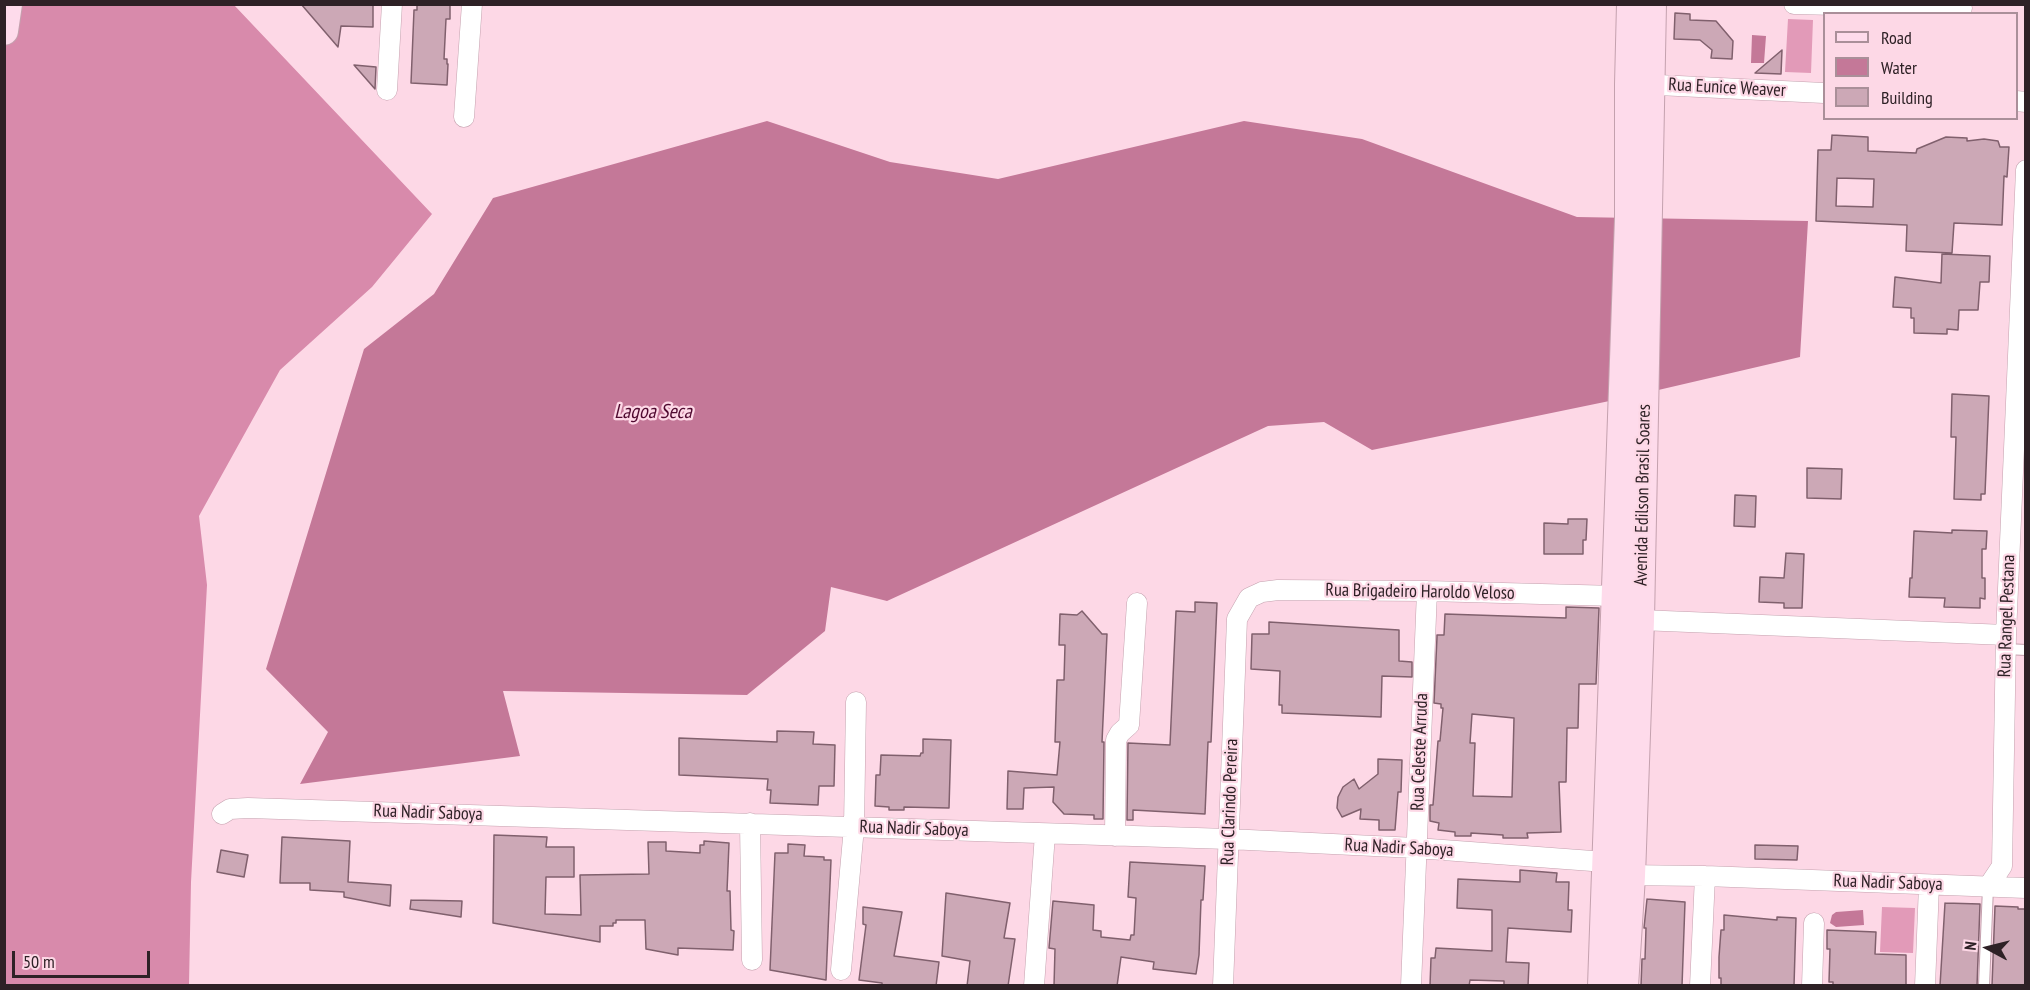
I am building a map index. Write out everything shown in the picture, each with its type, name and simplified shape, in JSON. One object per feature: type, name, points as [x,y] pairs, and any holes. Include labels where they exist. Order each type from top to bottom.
[{"type":"main road","points":[[4,31],[8,4]]},
{"type":"main road","name":"Avenida Edilson Brasil Soares","points":[[1602,986],[1640,620],[1634,395],[1640,84],[1631,4]]},
{"type":"main road","name":"Avenida Edilson Brasil Soares","points":[[1640,84],[1652,4]]},
{"type":"main road","name":"Avenida Edilson Brasil Soares","points":[[1624,986],[1614,871],[1617,596],[1634,395]]},
{"type":"street","points":[[387,90],[392,4]]},
{"type":"street","points":[[464,117],[472,4]]},
{"type":"street","points":[[1794,4],[1962,9]]},
{"type":"street","name":"Rua Eunice Weaver","points":[[1640,84],[1823,93]]},
{"type":"street","name":"Rua Rangel Pestana","points":[[1988,887],[2002,866],[2006,642],[2021,384],[2025,170]]},
{"type":"street","name":"Rua Brigadeiro Haroldo Veloso","points":[[1237,619],[1249,598],[1262,592],[1278,590],[1617,596]]},
{"type":"street","name":"Rua Celeste Arruda","points":[[1411,986],[1426,591]]},
{"type":"street","points":[[1115,836],[1116,740],[1129,725],[1137,603]]},
{"type":"street","name":"Rua Clarindo Pereira","points":[[1223,986],[1237,619]]},
{"type":"street","points":[[1640,620],[2006,642]]},
{"type":"street","points":[[841,970],[854,827],[856,702]]},
{"type":"street","name":"Rua Nadir Saboya","points":[[222,814],[230,810],[248,808],[1228,839],[1416,848],[1614,871],[2025,888]]},
{"type":"street","points":[[750,823],[752,960]]},
{"type":"street","points":[[1034,986],[1045,834]]},
{"type":"street","points":[[1700,986],[1705,876]]},
{"type":"street","points":[[1924,986],[1929,885]]},
{"type":"street","points":[[1812,986],[1814,923]]},
{"type":"lane","points":[[2006,642],[2025,650]]},
{"type":"lane","name":"Rua Rangel Pestana","points":[[1984,986],[1988,887]]},
{"type":"shaded area","points":[[5,5],[234,5],[432,214],[372,287],[280,370],[199,516],[207,585],[191,882],[189,985],[5,986]]},
{"type":"shaded area","points":[[1788,19],[1813,20],[1811,73],[1785,72]]},
{"type":"shaded area","points":[[1882,907],[1915,908],[1913,953],[1880,952]]},
{"type":"water","points":[[1752,35],[1766,36],[1764,63],[1751,63]]},
{"type":"water","name":"Lagoa Seca","points":[[767,121],[890,162],[998,179],[1244,121],[1362,139],[1577,217],[1808,221],[1800,357],[1624,398],[1372,450],[1324,422],[1268,426],[887,601],[831,587],[825,631],[747,695],[503,691],[520,756],[300,784],[328,732],[266,669],[364,349],[434,294],[493,198]]},
{"type":"water","points":[[1863,910],[1864,925],[1836,927],[1830,923],[1832,915],[1836,912]]},
{"type":"building","points":[[301,4],[373,4],[373,27],[341,26],[338,47]]},
{"type":"building","points":[[417,4],[450,4],[450,19],[446,19],[444,59],[447,59],[448,64],[447,85],[411,83],[414,10],[417,10]]},
{"type":"building","points":[[1675,13],[1690,14],[1690,20],[1716,21],[1733,41],[1732,59],[1711,58],[1712,50],[1700,40],[1674,39]]},
{"type":"building","points":[[1782,50],[1781,74],[1755,73]]},
{"type":"building","points":[[354,65],[376,67],[375,89]]},
{"type":"building","points":[[1832,135],[1868,137],[1868,151],[1916,153],[1917,149],[1946,137],[1967,138],[1967,141],[1984,139],[1998,141],[2000,147],[2009,147],[2007,177],[2004,176],[2002,225],[1954,223],[1952,253],[1906,251],[1907,225],[1816,221],[1818,150],[1831,150]],"holes":[[[1837,178],[1874,179],[1873,207],[1836,206]]]},
{"type":"building","points":[[1942,254],[1990,256],[1989,282],[1980,282],[1978,310],[1959,310],[1958,330],[1947,329],[1947,334],[1914,333],[1911,308],[1893,307],[1895,277],[1941,283]]},
{"type":"building","points":[[1952,394],[1989,396],[1985,494],[1981,494],[1981,500],[1954,499],[1956,437],[1951,437]]},
{"type":"building","points":[[1807,468],[1842,469],[1841,499],[1807,498]]},
{"type":"building","points":[[1735,495],[1756,496],[1755,527],[1734,526]]},
{"type":"building","points":[[1568,519],[1587,519],[1583,554],[1544,554],[1544,523],[1568,524]]},
{"type":"building","points":[[1952,530],[1987,531],[1986,549],[1982,549],[1985,599],[1980,598],[1980,608],[1944,607],[1945,598],[1909,597],[1914,531],[1952,533]]},
{"type":"building","points":[[1786,553],[1804,554],[1802,608],[1784,608],[1784,603],[1759,602],[1760,577],[1784,578]]},
{"type":"building","points":[[1195,602],[1217,603],[1211,742],[1208,742],[1205,814],[1133,810],[1133,820],[1127,820],[1128,743],[1170,745],[1176,611],[1195,612]]},
{"type":"building","points":[[1566,607],[1599,608],[1596,684],[1579,684],[1578,728],[1567,728],[1566,782],[1559,782],[1561,832],[1527,833],[1528,838],[1503,838],[1503,835],[1471,833],[1471,836],[1455,836],[1455,832],[1438,830],[1439,823],[1430,821],[1430,805],[1433,805],[1443,708],[1441,704],[1434,703],[1437,635],[1444,635],[1445,614],[1566,618]],"holes":[[[1472,714],[1514,718],[1512,797],[1473,796],[1475,743],[1470,743]]]},
{"type":"building","points":[[1082,611],[1102,634],[1107,634],[1102,742],[1104,742],[1103,819],[1094,819],[1094,815],[1064,814],[1053,802],[1054,787],[1024,788],[1023,809],[1007,809],[1008,771],[1057,775],[1060,742],[1055,742],[1057,680],[1064,680],[1065,645],[1059,645],[1060,614],[1077,615]]},
{"type":"building","points":[[1269,622],[1399,630],[1399,661],[1412,662],[1412,677],[1382,676],[1381,717],[1282,713],[1282,705],[1279,705],[1280,671],[1251,669],[1252,634],[1269,634]]},
{"type":"building","points":[[777,731],[814,732],[813,744],[835,745],[834,786],[819,786],[818,805],[770,803],[771,790],[767,790],[768,779],[679,775],[679,738],[777,742]]},
{"type":"building","points":[[923,739],[951,740],[949,808],[904,807],[904,810],[889,810],[889,807],[875,806],[876,775],[880,775],[881,755],[920,756],[923,753]]},
{"type":"building","points":[[1378,759],[1402,760],[1401,792],[1398,792],[1395,830],[1379,830],[1379,820],[1360,819],[1361,809],[1342,817],[1337,808],[1338,797],[1343,787],[1354,779],[1359,789],[1378,774]]},
{"type":"building","points":[[494,835],[547,837],[546,847],[574,847],[574,877],[546,877],[545,914],[581,915],[580,875],[649,874],[648,842],[666,842],[666,851],[700,853],[700,845],[704,845],[704,841],[729,843],[727,891],[730,891],[731,930],[734,931],[733,950],[678,948],[678,955],[646,949],[645,920],[616,920],[613,926],[600,926],[600,942],[493,923]]},
{"type":"building","points":[[282,837],[350,841],[348,882],[391,885],[390,906],[344,897],[344,892],[310,890],[310,883],[280,883]]},
{"type":"building","points":[[788,844],[805,845],[804,856],[824,857],[824,860],[831,860],[826,980],[770,970],[775,853],[788,853]]},
{"type":"building","points":[[1755,845],[1798,846],[1797,860],[1755,859]]},
{"type":"building","points":[[221,850],[248,855],[244,877],[217,872]]},
{"type":"building","points":[[1130,862],[1205,866],[1196,974],[1153,969],[1154,962],[1121,957],[1117,986],[1054,986],[1055,949],[1049,948],[1053,901],[1094,905],[1093,930],[1101,931],[1101,937],[1130,940],[1131,935],[1134,935],[1136,898],[1128,897]]},
{"type":"building","points":[[1520,870],[1557,873],[1556,882],[1569,882],[1568,910],[1572,910],[1571,932],[1508,928],[1506,962],[1529,963],[1528,986],[1504,986],[1504,981],[1470,980],[1469,986],[1430,986],[1431,958],[1435,958],[1436,948],[1492,951],[1492,910],[1457,908],[1458,879],[1520,882]]},
{"type":"building","points":[[946,893],[1010,903],[1004,938],[1015,939],[1008,986],[967,986],[970,961],[942,956]]},
{"type":"building","points":[[1647,899],[1685,902],[1682,986],[1641,986],[1642,959],[1645,959],[1646,928],[1644,928]]},
{"type":"building","points":[[411,900],[462,901],[461,917],[410,909]]},
{"type":"building","points":[[1945,903],[1980,904],[1977,986],[1940,986]]},
{"type":"building","points":[[1995,906],[2025,909],[2025,986],[1992,986]]},
{"type":"building","points":[[863,907],[902,912],[894,956],[939,962],[936,986],[882,986],[882,983],[859,980],[866,925],[863,924]]},
{"type":"building","points":[[1724,915],[1777,920],[1777,917],[1796,918],[1794,986],[1721,986],[1719,957]]},
{"type":"building","points":[[1827,930],[1876,932],[1875,954],[1906,955],[1906,986],[1833,986],[1833,982],[1829,982],[1830,949],[1827,949]]}]
